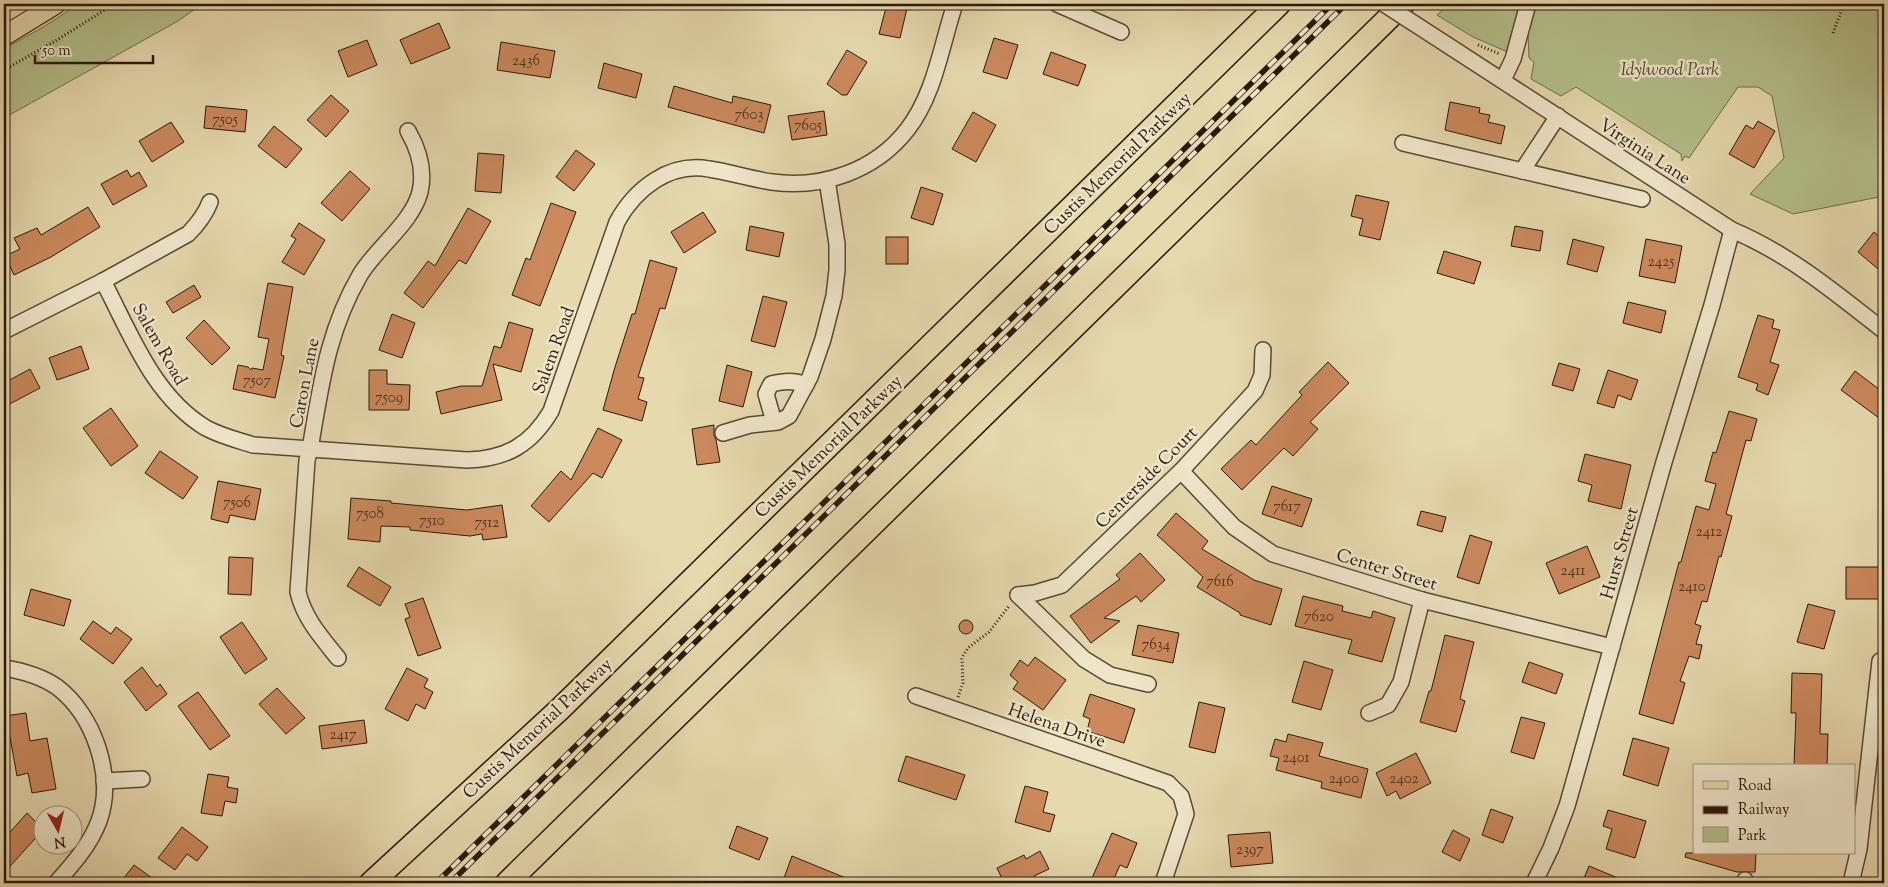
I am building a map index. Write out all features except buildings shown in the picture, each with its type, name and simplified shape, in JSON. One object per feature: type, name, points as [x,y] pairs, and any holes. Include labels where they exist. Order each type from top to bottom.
[{"type":"highway","name":"Custis Memorial Parkway","points":[[371,883],[560,709],[1278,4]]},
{"type":"highway","points":[[507,883],[1402,4]]},
{"type":"main road","points":[[4,36],[56,4]]},
{"type":"street","name":"Salem Road","points":[[103,281],[154,378],[172,402],[207,428],[228,438],[253,445],[467,460],[493,458],[516,448],[531,438],[551,411],[617,222],[634,196],[647,185],[664,175],[691,168],[707,168],[772,182],[801,183],[827,180],[856,171],[870,163],[888,150],[906,131],[918,113],[930,88],[955,4]]},
{"type":"street","points":[[1057,4],[1122,32]]},
{"type":"street","name":"Virginia Lane","points":[[1384,4],[1732,230],[1752,239],[1801,267],[1884,331]]},
{"type":"street","points":[[1503,80],[1513,58],[1528,4]]},
{"type":"street","points":[[1522,171],[1558,116]]},
{"type":"street","name":"Caron Lane","points":[[338,658],[309,620],[302,607],[298,592],[307,460],[325,364],[333,334],[345,302],[366,267],[412,210],[419,194],[422,179],[421,162],[416,146],[408,131]]},
{"type":"street","points":[[1403,143],[1642,199]]},
{"type":"street","points":[[724,433],[774,422],[790,416],[810,377],[823,339],[834,296],[837,270],[837,244],[827,180]]},
{"type":"street","points":[[4,331],[103,281],[188,234],[205,214],[210,202]]},
{"type":"street","name":"Hurst Street","points":[[1534,883],[1551,848],[1567,806],[1732,230]]},
{"type":"street","name":"Centerside Court","points":[[1018,595],[1035,593],[1062,585],[1181,471],[1255,391],[1262,375],[1263,350]]},
{"type":"street","points":[[774,422],[766,394],[771,384],[782,381],[797,381],[806,385]]},
{"type":"street","name":"Center Street","points":[[1181,471],[1234,526],[1273,554],[1422,600],[1612,646]]},
{"type":"street","points":[[1018,595],[1084,659],[1110,675],[1148,684]]},
{"type":"street","points":[[1368,713],[1388,705],[1401,682],[1422,600]]},
{"type":"street","points":[[1851,883],[1859,849],[1880,661]]},
{"type":"street","points":[[4,668],[23,671],[40,677],[57,687],[70,699],[82,714],[93,736],[100,758],[104,781],[104,800],[99,820],[88,844],[78,859],[56,883]]},
{"type":"street","name":"Helena Drive","points":[[916,696],[1168,783],[1181,796],[1186,814],[1163,883]]},
{"type":"street","points":[[104,781],[142,779]]},
{"type":"path","points":[[4,70],[57,40],[114,4]]},
{"type":"path","points":[[1833,33],[1844,4]]},
{"type":"path","points":[[954,710],[963,683],[963,656],[968,648],[993,627],[1018,595]]},
{"type":"green space","points":[[79,4],[202,4],[178,21],[4,118],[4,49]]},
{"type":"green space","points":[[1450,4],[1521,4],[1510,53],[1473,37],[1437,15]]},
{"type":"green space","name":"Idylwood Park","points":[[1532,4],[1884,4],[1884,196],[1793,214],[1750,194],[1784,158],[1772,96],[1758,87],[1738,87],[1689,158],[1685,156],[1682,161],[1681,154],[1576,87],[1561,96],[1531,79],[1534,62],[1529,58],[1527,12]]},
{"type":"railway","points":[[436,883],[1332,4]]},
{"type":"railway","points":[[450,883],[1346,4]]}]
